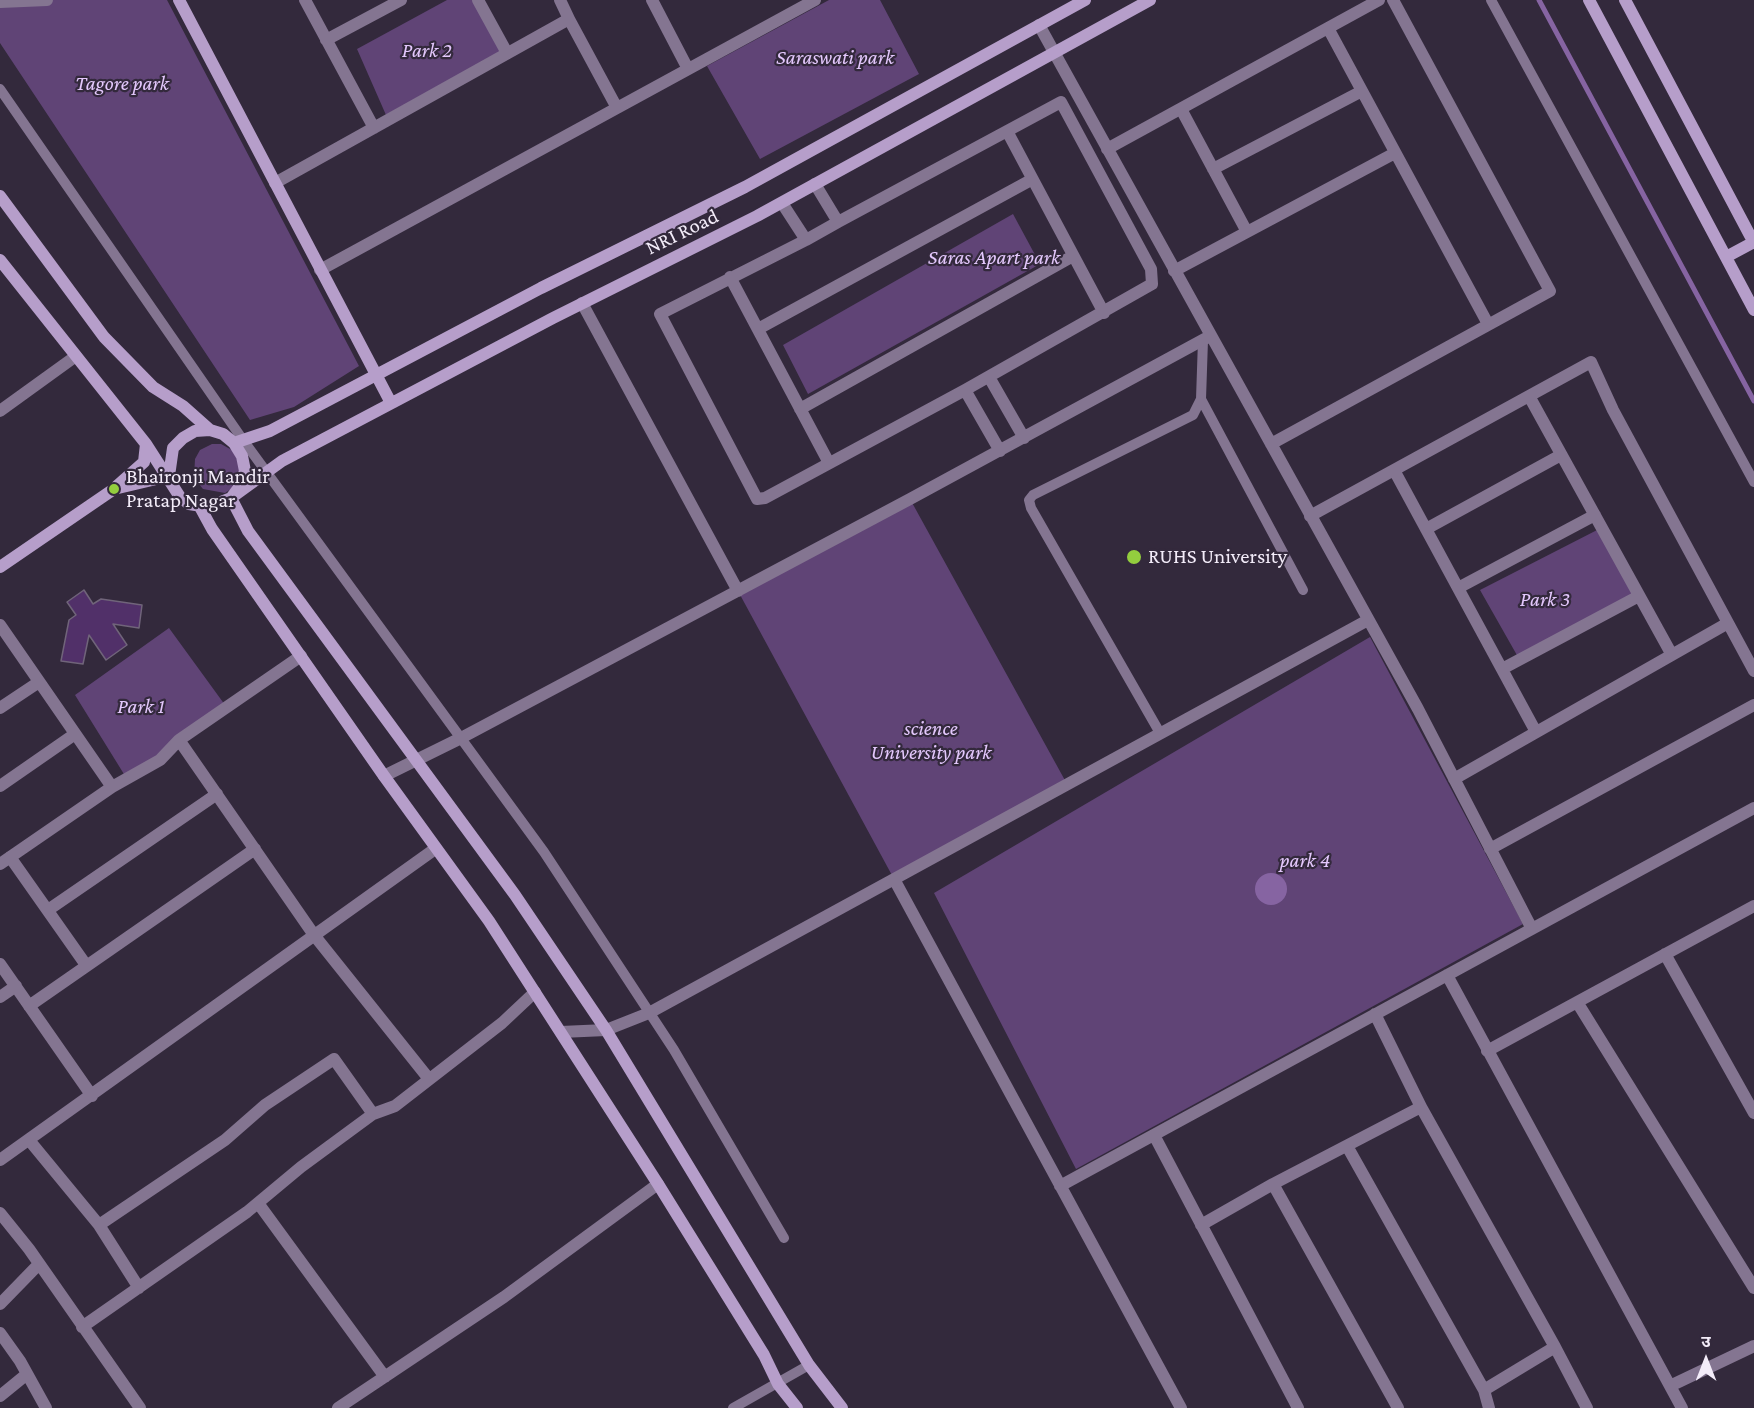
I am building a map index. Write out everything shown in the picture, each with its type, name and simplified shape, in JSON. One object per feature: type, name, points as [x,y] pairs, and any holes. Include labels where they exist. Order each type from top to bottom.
[{"type":"street","points":[[0,2],[48,0]]},
{"type":"street","points":[[179,0],[391,403]]},
{"type":"street","points":[[305,0],[374,128]]},
{"type":"street","points":[[326,40],[401,0]]},
{"type":"street","points":[[478,0],[507,53]]},
{"type":"street","points":[[560,0],[617,108]]},
{"type":"street","points":[[652,0],[688,69]]},
{"type":"street","points":[[320,270],[815,0]]},
{"type":"street","name":"NRI Road","points":[[238,441],[270,431],[541,288],[744,187],[1085,0]]},
{"type":"street","name":"NRI Road","points":[[231,498],[282,461],[582,303],[782,202],[1150,0]]},
{"type":"street","points":[[1107,149],[1379,0]]},
{"type":"street","points":[[1271,444],[1550,291],[1393,0]]},
{"type":"street","points":[[1589,0],[1754,310]]},
{"type":"street","points":[[1625,0],[1754,243],[1726,257]]},
{"type":"street","points":[[275,183],[569,19]]},
{"type":"street","points":[[1039,25],[1174,271],[1207,338],[1271,444],[1368,620],[1532,929]]},
{"type":"street","points":[[1328,28],[1488,324]]},
{"type":"street","points":[[1213,169],[1362,91]]},
{"type":"street","points":[[1061,102],[1153,276],[1152,284],[1104,314],[989,377],[765,498],[757,498],[660,314],[806,240],[1006,131],[1061,102]]},
{"type":"street","points":[[1181,109],[1246,232]]},
{"type":"street","points":[[1006,131],[1104,314]]},
{"type":"street","points":[[1174,271],[1395,153]]},
{"type":"street","points":[[758,329],[1031,180]]},
{"type":"street","points":[[815,184],[838,222]]},
{"type":"street","points":[[0,196],[104,337],[153,387],[183,406],[210,430]]},
{"type":"street","points":[[782,202],[806,240]]},
{"type":"street","points":[[800,409],[1073,256]]},
{"type":"street","points":[[0,260],[146,444],[169,476],[180,497],[200,507],[208,507],[231,498],[240,486],[244,471],[238,441],[210,430],[195,431],[173,448],[169,476]]},
{"type":"street","points":[[730,277],[829,463]]},
{"type":"street","points":[[582,303],[738,591]]},
{"type":"street","points":[[384,776],[461,738],[738,591],[1207,338]]},
{"type":"street","points":[[0,411],[76,356]]},
{"type":"street","points":[[1311,516],[1591,362],[1613,410],[1754,671]]},
{"type":"street","points":[[989,377],[1024,438]]},
{"type":"street","points":[[965,390],[1000,451]]},
{"type":"street","points":[[1529,396],[1672,655]]},
{"type":"street","points":[[0,567],[114,489],[144,462],[146,444]]},
{"type":"street","points":[[1426,528],[1561,455]]},
{"type":"street","points":[[1394,470],[1536,732]]},
{"type":"street","points":[[114,489],[169,476]]},
{"type":"street","points":[[231,498],[248,531],[515,896],[606,1030],[809,1365],[842,1408]]},
{"type":"street","points":[[200,507],[212,529],[384,776],[489,921],[658,1184],[764,1355],[778,1384],[797,1408]]},
{"type":"street","points":[[1458,588],[1595,515]]},
{"type":"street","points":[[1502,669],[1639,596]]},
{"type":"street","points":[[561,1032],[606,1030],[649,1013],[1368,620]]},
{"type":"street","points":[[1454,779],[1728,623]]},
{"type":"street","points":[[0,625],[112,787]]},
{"type":"street","points":[[86,965],[48,910],[5,861],[112,787],[160,760],[179,740],[301,656]]},
{"type":"street","points":[[0,708],[39,682]]},
{"type":"street","points":[[1490,849],[1754,705]]},
{"type":"street","points":[[0,786],[75,734]]},
{"type":"street","points":[[179,740],[314,935],[429,1079]]},
{"type":"street","points":[[48,910],[217,794]]},
{"type":"street","points":[[1060,1185],[1754,808]]},
{"type":"street","points":[[29,1006],[255,849]]},
{"type":"street","points":[[0,1160],[435,849]]},
{"type":"street","points":[[894,879],[1181,1408]]},
{"type":"street","points":[[1487,1051],[1754,906]]},
{"type":"street","points":[[1665,954],[1754,1113]]},
{"type":"street","points":[[0,964],[92,1096]]},
{"type":"street","points":[[1447,975],[1682,1408]]},
{"type":"street","points":[[0,997],[16,986]]},
{"type":"street","points":[[82,1327],[258,1203],[301,1167],[373,1114],[395,1106],[502,1023],[535,992]]},
{"type":"street","points":[[1577,1002],[1754,1288]]},
{"type":"street","points":[[1375,1014],[1421,1107],[1587,1408]]},
{"type":"street","points":[[99,1225],[225,1140],[265,1105],[334,1059],[373,1114]]},
{"type":"street","points":[[1201,1225],[1273,1184],[1421,1107]]},
{"type":"street","points":[[1154,1135],[1298,1408]]},
{"type":"street","points":[[29,1140],[99,1225],[140,1288]]},
{"type":"street","points":[[1347,1146],[1484,1390],[1489,1408]]},
{"type":"street","points":[[338,1408],[504,1297],[658,1184]]},
{"type":"street","points":[[1273,1184],[1398,1408]]},
{"type":"street","points":[[258,1203],[385,1377]]},
{"type":"street","points":[[0,1213],[39,1264],[140,1408]]},
{"type":"street","points":[[0,1304],[39,1264]]},
{"type":"street","points":[[0,1333],[46,1408]]},
{"type":"street","points":[[1670,1386],[1754,1346]]},
{"type":"street","points":[[1484,1390],[1555,1347]]},
{"type":"street","points":[[0,1396],[27,1374]]},
{"type":"lane","points":[[1491,0],[1754,482]]},
{"type":"lane","points":[[0,89],[238,441],[267,472],[544,852],[649,1013],[784,1238]]},
{"type":"lane","points":[[1160,733],[1029,501],[1033,495],[1193,415],[1201,399],[1207,338]]},
{"type":"lane","points":[[1201,399],[1303,590]]},
{"type":"lane","points":[[733,1408],[809,1365]]},
{"type":"green space","name":"Tagore park","points":[[0,0],[167,0],[359,366],[294,407],[250,420],[0,43]]},
{"type":"green space","name":"Park 2","points":[[447,0],[478,0],[505,49],[386,115],[357,49]]},
{"type":"green space","name":"Saraswati park","points":[[829,0],[880,0],[919,74],[760,159],[707,66]]},
{"type":"green space","name":"Saras Apart park","points":[[1013,214],[1040,264],[808,394],[783,345]]},
{"type":"green space","points":[[212,444],[221,444],[232,450],[241,465],[234,487],[225,493],[203,489],[194,478],[195,459],[200,450]]},
{"type":"green space","name":"science University park","points":[[910,499],[1067,784],[894,879],[738,591]]},
{"type":"green space","name":"Park 3","points":[[1601,528],[1634,595],[1518,657],[1480,590]]},
{"type":"green space","name":"Park 1","points":[[169,628],[225,705],[127,779],[75,695]]},
{"type":"green space","name":"park 4","points":[[1370,637],[1523,924],[1076,1169],[934,893]]},
{"type":"shaded area","points":[[1271,873],[1282,878],[1287,889],[1282,900],[1271,905],[1260,900],[1255,889],[1260,878]]},
{"type":"building","points":[[84,590],[93,604],[101,599],[142,605],[139,628],[113,624],[127,645],[106,660],[89,635],[83,664],[61,661],[69,620],[76,615],[67,602]]},
{"type":"waterway","points":[[1539,0],[1754,401]]},
{"type":"place","name":"Bhaironji Mandir Pratap Nagar","points":[[114,489]]},
{"type":"place","name":"RUHS University","points":[[1134,557]]}]
